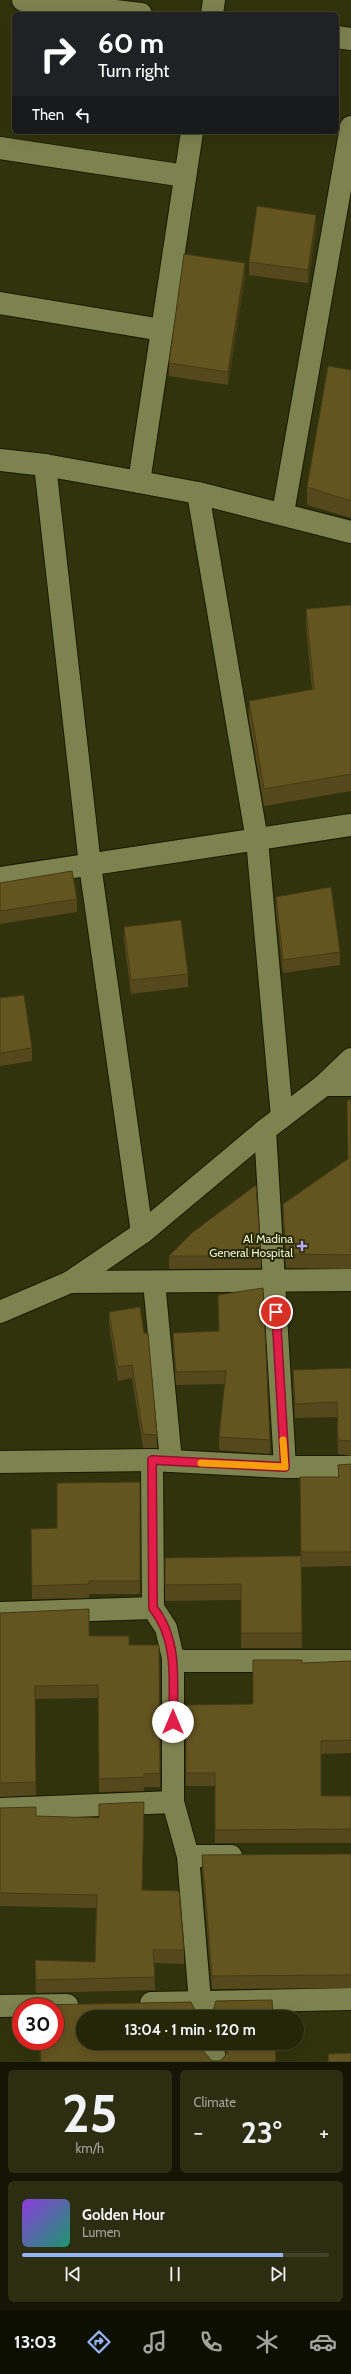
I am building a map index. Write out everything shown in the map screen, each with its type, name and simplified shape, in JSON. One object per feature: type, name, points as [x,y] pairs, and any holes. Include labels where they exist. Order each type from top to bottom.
[{"type":"street","points":[[23,0],[124,12]]},
{"type":"street","points":[[212,12],[214,0]]},
{"type":"street","points":[[339,37],[351,39]]},
{"type":"street","points":[[283,514],[351,127]]},
{"type":"street","points":[[139,482],[192,134]]},
{"type":"street","points":[[0,148],[185,176]]},
{"type":"street","points":[[0,303],[162,330]]},
{"type":"street","points":[[0,460],[45,465],[198,493],[351,532]]},
{"type":"street","points":[[45,465],[90,865],[142,1233]]},
{"type":"street","points":[[198,493],[257,840],[282,1117]]},
{"type":"street","points":[[0,878],[351,825]]},
{"type":"street","points":[[0,1312],[70,1282],[142,1233],[265,1130],[324,1085],[351,1059]]},
{"type":"street","points":[[324,1085],[351,1085]]},
{"type":"street","points":[[265,1130],[285,1467]]},
{"type":"street","points":[[70,1282],[351,1280]]},
{"type":"street","points":[[154,1282],[162,1461],[153,1608],[166,1628],[173,1658],[173,1802],[188,1856],[202,2010]]},
{"type":"street","points":[[0,1462],[162,1461],[285,1467],[351,1467]]},
{"type":"street","points":[[0,1613],[153,1608]]},
{"type":"street","points":[[173,1658],[194,1662],[351,1661]]},
{"type":"street","points":[[0,1808],[173,1802]]},
{"type":"street","points":[[188,1856],[250,1856]]},
{"type":"street","points":[[128,2004],[202,2010],[351,1999]]},
{"type":"street","points":[[0,2006],[88,2004]]},
{"type":"street","points":[[213,2050],[216,2062]]},
{"type":"building","points":[[257,206],[316,215],[308,270],[249,262]]},
{"type":"building","points":[[184,254],[245,263],[228,372],[169,363]]},
{"type":"building","points":[[328,366],[351,370],[351,501],[307,487]]},
{"type":"building","points":[[351,605],[351,774],[264,789],[249,701],[314,689],[306,609]]},
{"type":"building","points":[[72,871],[77,899],[0,911],[0,883]]},
{"type":"building","points":[[331,887],[340,952],[283,960],[276,897]]},
{"type":"building","points":[[181,920],[188,974],[131,980],[124,927]]},
{"type":"building","points":[[24,995],[32,1048],[0,1053],[0,998]]},
{"type":"building","points":[[351,1099],[351,1255],[286,1254],[283,1204],[348,1159],[347,1101]]},
{"type":"building","points":[[256,1185],[261,1256],[169,1256],[193,1232]]},
{"type":"building","points":[[263,1288],[270,1440],[219,1437],[226,1371],[176,1372],[173,1333],[219,1331],[218,1295]]},
{"type":"building","points":[[140,1307],[144,1333],[148,1333],[157,1435],[143,1434],[132,1365],[118,1367],[109,1312]]},
{"type":"building","points":[[351,1368],[351,1441],[338,1440],[337,1402],[295,1404],[293,1370]]},
{"type":"building","points":[[351,1464],[351,1552],[301,1552],[300,1477],[339,1477],[338,1465]]},
{"type":"building","points":[[140,1482],[140,1581],[89,1581],[89,1584],[32,1586],[31,1529],[57,1528],[57,1483]]},
{"type":"building","points":[[301,1556],[302,1633],[241,1633],[241,1584],[165,1585],[165,1558]]},
{"type":"building","points":[[89,1609],[89,1636],[129,1636],[129,1645],[159,1645],[160,1773],[144,1774],[144,1777],[99,1779],[98,1685],[35,1686],[36,1782],[0,1783],[0,1613]]},
{"type":"building","points":[[253,1660],[302,1660],[302,1663],[351,1661],[351,1740],[321,1741],[321,1796],[351,1796],[351,1829],[215,1830],[215,1773],[186,1773],[186,1705],[253,1704]]},
{"type":"building","points":[[144,1802],[142,1890],[179,1891],[184,1950],[153,1950],[155,1977],[36,1980],[35,1960],[95,1962],[97,1895],[0,1893],[0,1808],[36,1807],[36,1816],[99,1818],[99,1804]]},
{"type":"building","points":[[351,1854],[351,1975],[212,1976],[202,1855]]},
{"type":"building","points":[[272,2000],[273,2010],[213,2010],[216,2001]]},
{"type":"building","points":[[191,2002],[195,2010],[76,2010],[76,2050],[204,2050],[212,2061],[220,2061],[228,2053],[227,2050],[275,2050],[276,2062],[41,2062],[40,2050],[64,2050],[64,2004]]},
{"type":"building","points":[[351,2053],[351,2062],[328,2062],[328,2054]]},
{"type":"slow traffic","points":[[201,1463],[285,1467],[283,1440]]},
{"type":"place","name":"Al Madina General Hospital","points":[[302,1246]]},
{"type":"route","points":[[173,1722],[173,1658],[166,1628],[161,1618],[153,1608],[152,1460],[285,1467],[276,1312]]}]
